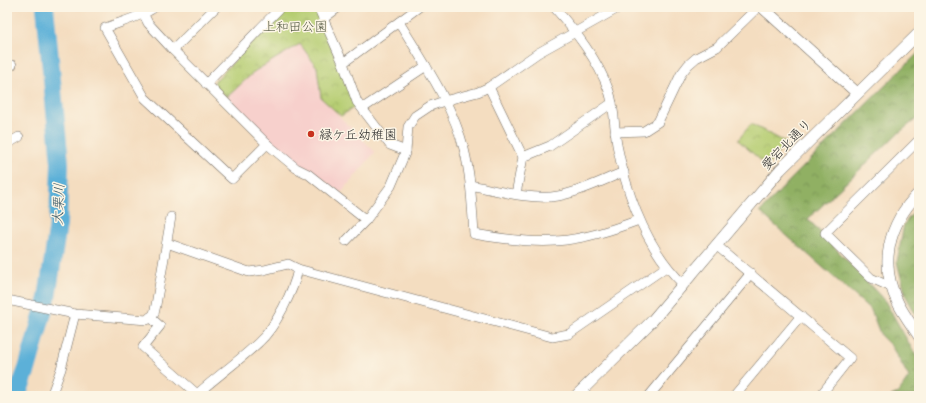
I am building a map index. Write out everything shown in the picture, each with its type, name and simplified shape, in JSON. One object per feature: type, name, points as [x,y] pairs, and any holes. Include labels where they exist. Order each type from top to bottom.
[{"type":"street","points":[[155,7],[144,15],[137,15],[105,28],[145,98],[232,180],[267,144]]},
{"type":"street","points":[[173,50],[216,7]]},
{"type":"street","points":[[206,84],[278,10],[278,7]]},
{"type":"street","points":[[318,7],[343,63],[357,102],[390,145],[406,151]]},
{"type":"street","points":[[323,19],[339,7]]},
{"type":"street","points":[[343,63],[419,7]]},
{"type":"street","points":[[554,7],[577,33],[595,63],[609,91],[615,132],[624,172],[639,220],[666,267],[683,284]]},
{"type":"street","points":[[346,241],[366,220],[391,186],[406,151],[408,126],[415,116],[430,106],[478,92],[489,87],[538,53],[577,33],[620,7]]},
{"type":"street","points":[[615,132],[644,131],[658,122],[681,74],[688,65],[696,58],[717,47],[758,7]]},
{"type":"street","points":[[762,7],[857,93]]},
{"type":"street","points":[[144,15],[148,23],[173,50],[267,144],[296,168],[308,174],[366,220]]},
{"type":"street","points":[[399,22],[426,66],[444,101],[464,149],[470,185],[474,234],[493,238],[555,241],[590,236],[639,220]]},
{"type":"street","name":"愛宕北通り","points":[[576,396],[639,334],[780,170],[919,33]]},
{"type":"street","points":[[363,108],[426,66]]},
{"type":"street","points":[[489,87],[523,156],[516,194]]},
{"type":"street","points":[[523,156],[550,146],[612,104]]},
{"type":"street","points":[[7,144],[19,137]]},
{"type":"street","points":[[891,287],[871,278],[825,233],[919,140]]},
{"type":"street","points":[[470,185],[516,194],[540,197],[557,196],[571,193],[624,172]]},
{"type":"street","points":[[919,193],[900,216],[892,233],[888,249],[887,269],[891,287],[899,305],[919,336]]},
{"type":"street","points":[[11,301],[74,314],[147,320],[154,314],[171,217]]},
{"type":"street","points":[[167,243],[248,272],[288,264],[298,269],[552,337],[569,334],[666,267]]},
{"type":"street","points":[[716,245],[850,358],[820,396]]},
{"type":"street","points":[[150,317],[160,326],[143,347],[196,395],[219,374],[260,341],[280,314],[296,282],[298,269]]},
{"type":"street","points":[[649,396],[751,273]]},
{"type":"street","points":[[51,396],[61,369],[74,314]]},
{"type":"street","points":[[734,396],[801,316]]},
{"type":"shaded area","name":"緑ケ丘幼稚園","points":[[300,44],[317,67],[321,98],[375,152],[341,193],[307,168],[289,158],[227,97],[255,71]]},
{"type":"green space","name":"上和田公園","points":[[286,7],[315,7],[356,106],[341,116],[321,98],[317,67],[300,44],[255,71],[227,97],[214,86],[215,81]]},
{"type":"green space","points":[[919,52],[919,117],[896,135],[808,219],[885,301],[918,359],[918,396],[891,396],[898,393],[909,377],[892,347],[881,336],[871,310],[760,212],[793,177]]},
{"type":"green space","points":[[751,124],[787,143],[767,166],[738,140]]},
{"type":"green space","points":[[919,205],[919,321],[906,296],[897,262],[904,224]]},
{"type":"waterway","name":"大栗川","points":[[17,396],[27,369],[47,298],[58,224],[60,163],[45,7]]},
{"type":"place","name":"緑ケ丘幼稚園","points":[[311,134]]}]
